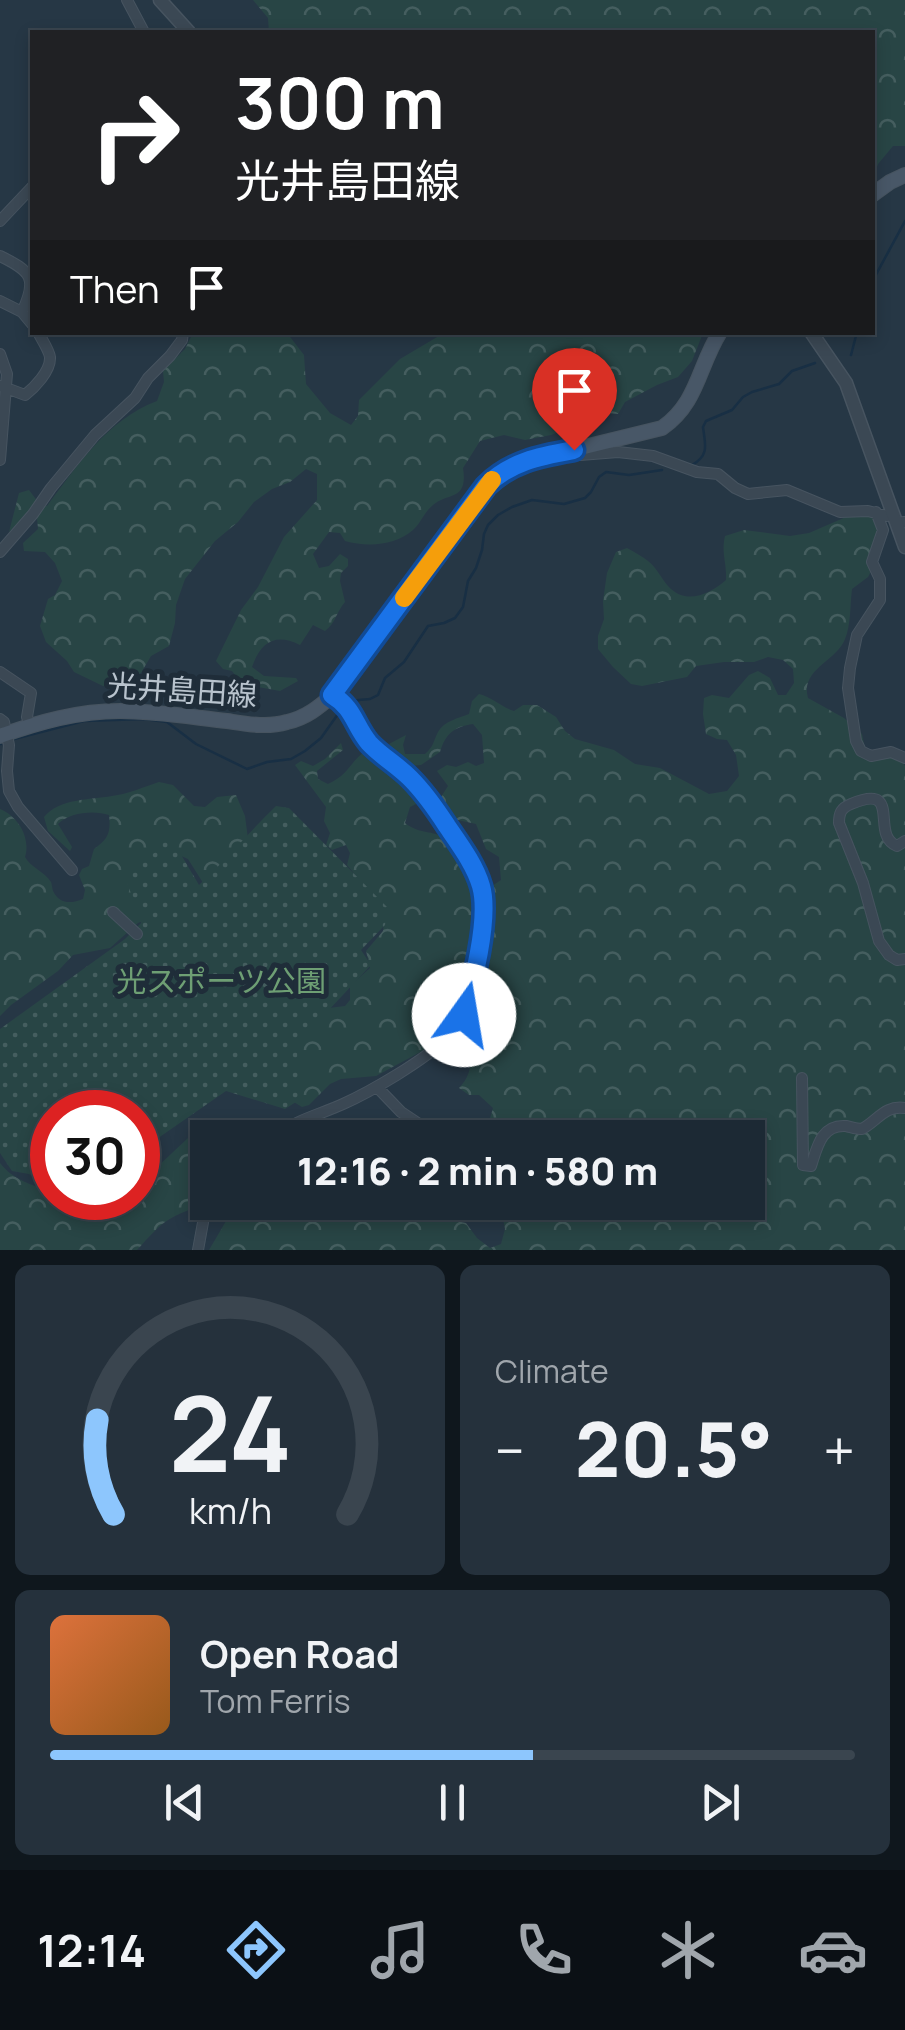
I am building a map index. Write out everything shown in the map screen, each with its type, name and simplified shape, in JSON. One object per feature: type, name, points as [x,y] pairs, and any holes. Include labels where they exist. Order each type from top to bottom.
[{"type":"main road","points":[[875,194],[905,176]]},
{"type":"main road","name":"光井島田線","points":[[2,729],[116,711],[258,725],[302,718],[332,695],[486,486],[508,468],[662,428],[676,418],[693,393],[718,335]]},
{"type":"street","points":[[127,0],[143,30]]},
{"type":"street","points":[[160,0],[187,30]]},
{"type":"street","points":[[0,222],[30,189]]},
{"type":"street","points":[[0,256],[27,270],[30,278]]},
{"type":"street","points":[[22,312],[30,294]]},
{"type":"street","points":[[0,301],[22,312],[30,322]]},
{"type":"street","points":[[3,387],[25,395],[50,365],[40,335]]},
{"type":"street","points":[[0,552],[95,435],[135,398],[183,335]]},
{"type":"street","points":[[814,335],[846,383],[884,511],[905,548]]},
{"type":"street","points":[[0,354],[7,374],[0,460]]},
{"type":"street","points":[[574,450],[580,455],[618,452],[653,456],[697,472],[718,474],[748,494],[787,490],[840,512],[884,511],[905,506]]},
{"type":"street","points":[[884,511],[884,530],[872,562],[880,579],[880,600],[857,635],[848,688],[861,751],[871,756],[891,752],[905,758]]},
{"type":"street","points":[[0,672],[31,693],[27,716],[30,726]]},
{"type":"street","points":[[301,1120],[377,1086],[456,1028],[464,1015],[484,907],[482,888],[460,844],[428,798],[412,779],[370,744],[349,708],[332,695]]},
{"type":"street","points":[[2,729],[9,745],[9,791],[72,870]]},
{"type":"street","points":[[905,840],[897,846],[885,836],[879,800],[871,798],[845,806],[839,813],[838,823],[863,883],[878,941],[889,955],[905,959]]},
{"type":"street","points":[[114,912],[137,934]]},
{"type":"street","points":[[802,1078],[803,1165],[811,1166],[827,1131],[846,1126],[862,1130],[881,1113],[905,1108]]},
{"type":"street","points":[[377,1086],[412,1120]]},
{"type":"street","points":[[198,1250],[203,1220]]},
{"type":"green space","points":[[253,0],[905,0],[905,146],[893,146],[875,172],[875,30],[269,30],[268,18]]},
{"type":"green space","points":[[192,335],[289,335],[304,355],[306,384],[330,413],[351,425],[358,416],[359,400],[400,359],[441,335],[702,335],[692,361],[678,377],[625,402],[618,414],[607,413],[580,396],[557,399],[550,416],[558,421],[588,418],[551,435],[525,440],[504,435],[480,441],[463,468],[460,491],[433,505],[406,535],[381,544],[362,544],[329,532],[313,554],[319,568],[329,566],[340,554],[348,559],[340,581],[345,602],[325,631],[313,625],[300,645],[284,640],[270,642],[252,667],[264,676],[298,681],[280,691],[242,684],[232,671],[223,669],[216,661],[284,537],[317,500],[317,474],[306,469],[254,502],[215,541],[185,579],[169,646],[151,656],[141,673],[119,687],[103,686],[74,672],[46,642],[40,626],[48,599],[55,595],[62,581],[55,563],[45,552],[24,551],[23,543],[38,529],[37,518],[25,517],[9,532],[19,493],[29,490],[47,506],[108,432],[157,401],[164,382],[163,371],[185,349]]},
{"type":"green space","points":[[867,515],[875,519],[880,533],[868,557],[868,577],[852,589],[845,639],[814,673],[807,688],[808,698],[844,718],[862,734],[867,759],[892,757],[905,766],[905,1250],[209,1250],[227,1220],[452,1220],[466,1223],[490,1248],[501,1244],[503,1220],[765,1220],[765,1120],[489,1120],[493,1108],[479,1095],[469,1095],[459,1088],[470,1065],[463,1040],[486,1006],[483,974],[457,981],[446,993],[430,1016],[434,1035],[424,1050],[376,1076],[341,1079],[330,1084],[309,1105],[302,1107],[289,1099],[289,1050],[329,1008],[345,1006],[350,1000],[350,986],[370,968],[366,951],[383,931],[385,911],[347,865],[350,853],[346,845],[332,850],[326,845],[330,833],[324,821],[326,807],[295,765],[301,761],[313,766],[341,743],[343,750],[317,771],[318,779],[328,784],[367,750],[413,792],[418,803],[410,807],[405,823],[451,843],[468,878],[489,888],[501,880],[499,857],[486,849],[476,824],[453,819],[441,797],[448,786],[437,771],[447,765],[484,763],[482,735],[473,724],[456,729],[440,752],[421,765],[409,766],[389,744],[406,735],[405,754],[425,754],[444,725],[469,714],[472,701],[479,694],[514,711],[523,705],[537,705],[556,717],[575,739],[614,750],[635,764],[660,768],[709,794],[727,791],[739,776],[736,755],[727,740],[706,734],[704,698],[729,698],[749,675],[758,671],[770,678],[778,695],[786,695],[794,683],[793,669],[783,660],[768,657],[754,662],[696,666],[687,677],[642,686],[631,684],[598,649],[607,573],[616,552],[627,548],[651,564],[675,592],[698,596],[726,580],[725,536],[744,530],[790,536],[809,533],[846,517]]},
{"type":"green space","points":[[159,782],[173,785],[194,806],[205,807],[217,797],[236,795],[245,816],[248,839],[205,886],[188,859],[170,851],[150,918],[138,923],[110,948],[73,955],[0,1016],[0,809],[22,828],[28,861],[48,878],[59,898],[74,902],[83,899],[85,890],[79,875],[89,866],[94,849],[108,835],[109,815],[82,813],[58,824],[72,847],[70,851],[48,831],[44,817],[67,803],[124,794]]},
{"type":"green space","name":"光スポーツ公園","points":[[276,806],[289,808],[387,907],[385,925],[361,950],[371,965],[297,1044],[299,1100],[285,1109],[226,1091],[160,1137],[160,1090],[30,1090],[30,1175],[12,1171],[0,1153],[0,1029],[125,939],[141,923],[125,876],[159,849],[160,842],[170,836],[199,885]]},
{"type":"green space","points":[[190,1136],[190,1210],[164,1223],[137,1250],[0,1250],[0,1163],[30,1184],[30,1220],[160,1220],[160,1164]]},
{"type":"waterway","points":[[875,276],[905,221]]},
{"type":"waterway","points":[[851,355],[856,335]]},
{"type":"waterway","points":[[692,465],[704,453],[706,421],[732,410],[752,392],[779,384],[792,371],[815,363]]},
{"type":"waterway","points":[[348,701],[378,695],[385,678],[404,662],[428,626],[455,618],[463,607],[484,534],[498,515],[532,500],[564,504],[585,498],[606,472],[629,475],[662,470]]},
{"type":"waterway","points":[[14,739],[84,721],[144,719],[167,722],[196,744],[247,769],[291,759],[305,751],[321,738],[343,707]]},
{"type":"slow traffic","points":[[404,598],[492,480]]},
{"type":"route","points":[[464,1015],[484,907],[476,872],[428,798],[412,779],[370,744],[349,708],[332,695],[495,476],[508,468],[574,450]]}]
